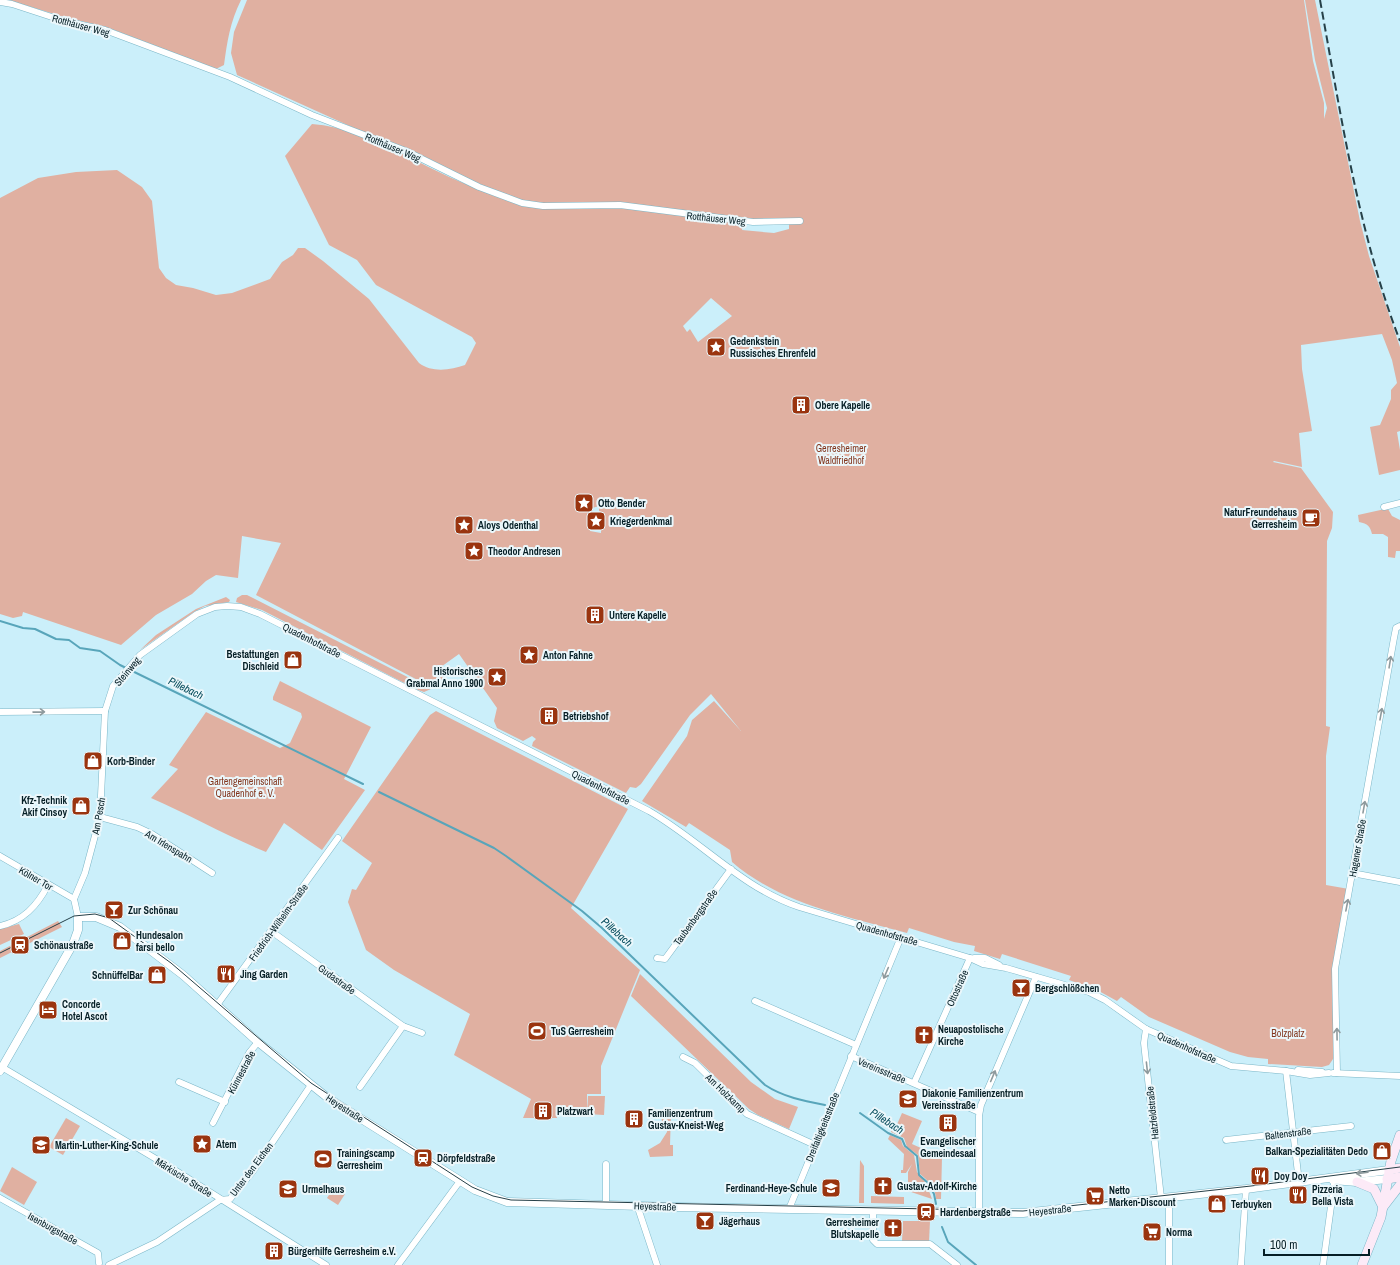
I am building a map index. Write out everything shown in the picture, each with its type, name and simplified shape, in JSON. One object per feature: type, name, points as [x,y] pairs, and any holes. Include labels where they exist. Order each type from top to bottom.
[{"type":"main road","points":[[1362,1265],[1375,1235],[1383,1207],[1389,1170],[1400,1135]]},
{"type":"main road","name":"Heyestraße","points":[[1389,1170],[1400,1168]]},
{"type":"main road","name":"Heyestraße","points":[[1387,1179],[1400,1177]]},
{"type":"main road","points":[[1357,1182],[1374,1189],[1383,1207]]},
{"type":"main road","points":[[1383,1207],[1400,1185]]},
{"type":"street","name":"Rotthäuser Weg","points":[[0,2],[12,4],[64,21],[105,30],[230,77],[312,115],[406,151],[479,187],[522,203],[543,206],[620,205],[701,217],[753,222],[800,222]]},
{"type":"street","points":[[1384,507],[1400,503]]},
{"type":"street","name":"Steinweg","points":[[105,711],[109,694],[122,673],[152,645],[192,617],[214,607],[233,606]]},
{"type":"street","name":"Quadenhofstraße","points":[[233,606],[248,609],[265,617],[633,803],[682,832],[754,886],[790,904],[970,958],[983,964],[1005,968],[1097,996],[1146,1029],[1232,1066],[1286,1071],[1310,1076],[1330,1073],[1391,1077],[1400,1076]]},
{"type":"street","name":"Hagener Straße","points":[[1337,1073],[1335,969],[1394,638],[1396,628],[1400,626]]},
{"type":"street","points":[[0,712],[105,711]]},
{"type":"street","name":"Am Pesch","points":[[74,898],[85,873],[100,817],[105,711]]},
{"type":"street","name":"Am Irlenspahn","points":[[100,817],[137,827],[152,834],[212,873]]},
{"type":"street","name":"Friedrich-Wilhelm-Straße","points":[[217,1006],[338,838]]},
{"type":"street","name":"Kölner Tor","points":[[0,856],[48,885],[74,898]]},
{"type":"street","name":"Taubenbergstraße","points":[[657,958],[665,959],[730,869]]},
{"type":"street","points":[[1352,873],[1400,882]]},
{"type":"street","points":[[0,926],[14,923],[29,912],[48,885]]},
{"type":"street","points":[[1,1068],[75,940],[78,917],[74,898]]},
{"type":"street","name":"Heyestraße","points":[[78,917],[96,916],[110,921],[120,927],[182,975],[258,1042],[311,1085],[460,1181],[485,1195],[507,1202],[637,1206],[1023,1213],[1246,1189],[1389,1170]]},
{"type":"street","name":"Gudastraße","points":[[271,931],[403,1026],[422,1033]]},
{"type":"street","name":"Dreifaltigkeitsstraße","points":[[788,1209],[850,1056],[901,937]]},
{"type":"street","name":"Ottostraße","points":[[914,1083],[970,958]]},
{"type":"street","points":[[979,1213],[979,1112],[1036,977]]},
{"type":"street","points":[[755,1001],[856,1044]]},
{"type":"street","points":[[360,1087],[403,1026]]},
{"type":"street","name":"Hatzfeldstraße","points":[[1146,1029],[1144,1043],[1165,1198],[1169,1265]]},
{"type":"street","name":"Künnestraße","points":[[213,1123],[249,1053],[258,1042]]},
{"type":"street","name":"Vereinsstraße","points":[[850,1056],[979,1112]]},
{"type":"street","name":"Am Holzkamp","points":[[683,1057],[694,1063],[747,1114],[815,1145]]},
{"type":"street","name":"Märkische Straße","points":[[1,1068],[172,1168],[220,1200],[326,1265]]},
{"type":"street","points":[[1286,1071],[1299,1182]]},
{"type":"street","name":"Quadenhofstraße","points":[[1391,1077],[1400,1080]]},
{"type":"street","name":"Künnestraße","points":[[179,1082],[225,1102]]},
{"type":"street","name":"Unter den Eichen","points":[[109,1265],[157,1242],[220,1200],[230,1198],[249,1176],[311,1085]]},
{"type":"street","name":"Baltenstraße","points":[[1226,1140],[1351,1126]]},
{"type":"street","points":[[606,1164],[606,1205]]},
{"type":"street","points":[[1323,1265],[1335,1178]]},
{"type":"street","name":"Heyestraße","points":[[1335,1178],[1357,1182],[1387,1179]]},
{"type":"street","points":[[398,1265],[460,1181]]},
{"type":"street","points":[[1241,1265],[1246,1189]]},
{"type":"street","name":"Isenburgstraße","points":[[0,1198],[98,1253],[100,1264]]},
{"type":"street","points":[[637,1206],[657,1265]]},
{"type":"street","points":[[873,1211],[873,1240],[877,1244],[930,1244],[957,1265]]},
{"type":"green space","points":[[8,0],[241,0],[232,24],[224,65],[216,69],[106,27],[64,17]]},
{"type":"green space","points":[[247,0],[1304,0],[1313,61],[1324,103],[1324,119],[1327,108],[1315,60],[1305,0],[1315,0],[1360,221],[1369,256],[1400,347],[1400,431],[1397,432],[1400,450],[1400,470],[1379,475],[1370,427],[1380,425],[1391,399],[1391,390],[1397,383],[1392,360],[1382,334],[1301,345],[1302,369],[1312,431],[1299,433],[1302,467],[1273,462],[1301,468],[1333,512],[1332,528],[1327,541],[1326,726],[1330,727],[1326,756],[1326,885],[1349,889],[1338,947],[1334,1058],[1329,1065],[1322,1067],[1268,1064],[1268,1059],[1248,1057],[1230,1052],[1149,1017],[1121,997],[1117,1001],[1097,990],[1069,980],[1071,976],[1002,954],[1000,959],[974,951],[975,946],[954,942],[909,928],[907,933],[838,914],[815,907],[771,888],[732,862],[730,850],[689,823],[686,827],[642,801],[687,736],[692,720],[714,701],[741,731],[711,694],[690,715],[641,784],[636,788],[630,787],[626,793],[532,746],[536,739],[532,736],[523,741],[497,728],[494,721],[497,708],[459,654],[438,669],[444,678],[432,686],[429,686],[256,595],[281,543],[242,536],[238,578],[216,575],[206,581],[192,594],[156,615],[121,645],[23,612],[22,616],[13,618],[0,614],[0,198],[38,178],[76,172],[117,170],[142,187],[152,201],[159,268],[166,278],[176,285],[193,288],[216,295],[232,293],[270,279],[282,262],[293,255],[298,248],[305,248],[369,299],[419,363],[424,366],[442,370],[465,365],[476,343],[472,337],[376,285],[357,260],[329,245],[285,156],[312,124],[335,128],[378,142],[462,182],[487,191],[518,199],[500,194],[237,75],[231,53],[234,32]],"holes":[[[743,223],[789,223],[789,229],[774,233],[742,230]],[[711,298],[732,316],[698,342],[690,329],[687,332],[683,326]],[[599,506],[599,511],[604,513],[605,526],[601,529],[601,533],[590,531],[587,518],[589,509]]]},
{"type":"green space","points":[[1388,509],[1392,516],[1400,520],[1400,551],[1396,551],[1395,558],[1388,557],[1388,537],[1383,534],[1372,534],[1368,526],[1359,522],[1358,515]]},
{"type":"green space","points":[[242,595],[247,595],[431,689],[424,692],[418,690],[262,610],[236,602],[237,598]]},
{"type":"green space","points":[[226,597],[230,600],[229,602],[205,606],[140,650],[156,635],[196,609]]},
{"type":"green space","name":"Gartengemeinschaft Quadenhof e. V.","points":[[280,681],[371,727],[344,779],[365,790],[322,850],[284,823],[266,852],[151,798],[178,769],[169,765],[206,712],[280,748],[290,743],[302,717],[301,713],[273,700]]},
{"type":"green space","points":[[436,711],[628,809],[571,908],[640,970],[601,1066],[601,1094],[587,1094],[587,1109],[557,1108],[557,1118],[523,1118],[531,1099],[454,1055],[470,1014],[394,970],[366,950],[348,902],[352,889],[356,890],[372,863],[342,841],[430,715]]},
{"type":"green space","points":[[58,921],[62,927],[0,958],[0,951]]},
{"type":"green space","points":[[19,924],[24,934],[0,945],[0,929]]},
{"type":"green space","points":[[640,974],[751,1082],[775,1099],[798,1107],[789,1129],[758,1115],[749,1109],[631,996]]},
{"type":"green space","points":[[588,1096],[605,1096],[604,1115],[587,1114]]},
{"type":"green space","points":[[664,1110],[671,1113],[670,1145],[673,1145],[673,1156],[650,1157],[648,1150],[660,1143],[667,1132],[668,1120],[662,1122],[661,1113]]},
{"type":"green space","points":[[902,1113],[922,1121],[912,1144],[923,1149],[919,1154],[920,1156],[925,1150],[942,1157],[941,1199],[936,1199],[935,1192],[931,1185],[920,1174],[918,1155],[907,1147],[904,1138],[891,1132],[892,1129],[895,1129]]},
{"type":"green space","points":[[66,1118],[80,1126],[63,1155],[49,1147]]},
{"type":"green space","points":[[890,1135],[901,1140],[903,1146],[914,1155],[917,1172],[926,1183],[932,1199],[908,1191],[908,1172],[912,1164],[906,1173],[901,1173],[901,1170],[903,1170],[904,1154],[888,1139]]},
{"type":"green space","points":[[860,1160],[864,1166],[864,1203],[859,1203]]},
{"type":"green space","points":[[12,1167],[37,1182],[24,1205],[0,1191]]},
{"type":"green space","points":[[334,1187],[345,1194],[338,1205],[327,1198]]},
{"type":"green space","points":[[871,1196],[904,1197],[904,1204],[871,1203]]},
{"type":"green space","points":[[903,1221],[930,1221],[929,1242],[902,1241]]},
{"type":"waterway","name":"Pillebach","points":[[0,621],[23,628],[35,629],[56,639],[69,640],[80,648],[100,651],[120,665],[363,784]]},
{"type":"waterway","name":"Pillebach","points":[[379,792],[494,848],[506,856],[582,911],[602,928],[765,1085],[786,1096],[825,1105]]},
{"type":"waterway","name":"Pillebach","points":[[860,1113],[888,1133],[902,1139],[905,1146],[917,1156],[919,1175],[928,1183],[934,1194],[936,1204]]},
{"type":"waterway","name":"Pillebach","points":[[942,1227],[948,1242],[976,1265]]},
{"type":"tram line","points":[[0,953],[74,916],[95,914],[109,918],[171,963],[311,1083],[472,1187],[493,1196],[511,1200],[1023,1211],[1251,1186],[1400,1167]]},
{"type":"railway","points":[[1320,0],[1343,130],[1362,216],[1385,300],[1400,341]]},
{"type":"place","name":"Gedenkstein Russisches Ehrenfeld","points":[[716,347]]},
{"type":"place","name":"Obere Kapelle","points":[[801,405]]},
{"type":"place","name":"Otto Bender","points":[[584,503]]},
{"type":"place","name":"NaturFreundehaus Gerresheim","points":[[1311,518]]},
{"type":"place","name":"Kriegerdenkmal","points":[[596,521]]},
{"type":"place","name":"Aloys Odenthal","points":[[464,525]]},
{"type":"place","name":"Theodor Andresen","points":[[474,551]]},
{"type":"place","name":"Untere Kapelle","points":[[595,615]]},
{"type":"place","name":"Anton Fahne","points":[[529,655]]},
{"type":"place","name":"Bestattungen Dischleid","points":[[293,660]]},
{"type":"place","name":"Historisches Grabmal Anno 1900","points":[[497,677]]},
{"type":"place","name":"Betriebshof","points":[[549,716]]},
{"type":"place","name":"Korb-Binder","points":[[93,761]]},
{"type":"place","name":"Kfz-Technik Akif Cinsoy","points":[[81,806]]},
{"type":"place","name":"Zur Schönau","points":[[114,910]]},
{"type":"place","name":"Hundesalon farsi bello","points":[[122,941]]},
{"type":"place","name":"Schönaustraße","points":[[20,945]]},
{"type":"place","name":"Jing Garden","points":[[226,974]]},
{"type":"place","name":"SchnüffelBar","points":[[157,975]]},
{"type":"place","name":"Bergschlößchen","points":[[1021,988]]},
{"type":"place","name":"Concorde Hotel Ascot","points":[[48,1010]]},
{"type":"place","name":"TuS Gerresheim","points":[[537,1031]]},
{"type":"place","name":"Neuapostolische Kirche","points":[[924,1035]]},
{"type":"place","name":"Diakonie Familienzentrum Vereinsstraße","points":[[908,1099]]},
{"type":"place","name":"Platzwart","points":[[543,1111]]},
{"type":"place","name":"Familienzentrum Gustav-Kneist-Weg","points":[[634,1119]]},
{"type":"place","name":"Evangelischer Gemeindesaal","points":[[948,1123]]},
{"type":"place","name":"Atem","points":[[202,1144]]},
{"type":"place","name":"Martin-Luther-King-Schule","points":[[41,1145]]},
{"type":"place","name":"Balkan-Spezialitäten Dedo","points":[[1382,1151]]},
{"type":"place","name":"Dörpfeldstraße","points":[[423,1158]]},
{"type":"place","name":"Trainingscamp Gerresheim","points":[[323,1159]]},
{"type":"place","name":"Doy Doy","points":[[1260,1176]]},
{"type":"place","name":"Gustav-Adolf-Kirche","points":[[883,1186]]},
{"type":"place","name":"Ferdinand-Heye-Schule","points":[[831,1188]]},
{"type":"place","name":"Urmelhaus","points":[[288,1189]]},
{"type":"place","name":"Pizzeria Bella Vista","points":[[1298,1195]]},
{"type":"place","name":"Netto Marken-Discount","points":[[1095,1196]]},
{"type":"place","name":"Terbuyken","points":[[1217,1204]]},
{"type":"place","name":"Hardenbergstraße","points":[[926,1212]]},
{"type":"place","name":"Jägerhaus","points":[[705,1221]]},
{"type":"place","name":"Gerresheimer Blutskapelle","points":[[893,1228]]},
{"type":"place","name":"Norma","points":[[1152,1232]]},
{"type":"place","name":"Bürgerhilfe Gerresheim e.V.","points":[[274,1251]]},
{"type":"park label","name":"Gerresheimer Waldfriedhof","points":[[841,454]]},
{"type":"park label","name":"Bolzplatz","points":[[1288,1033]]}]
